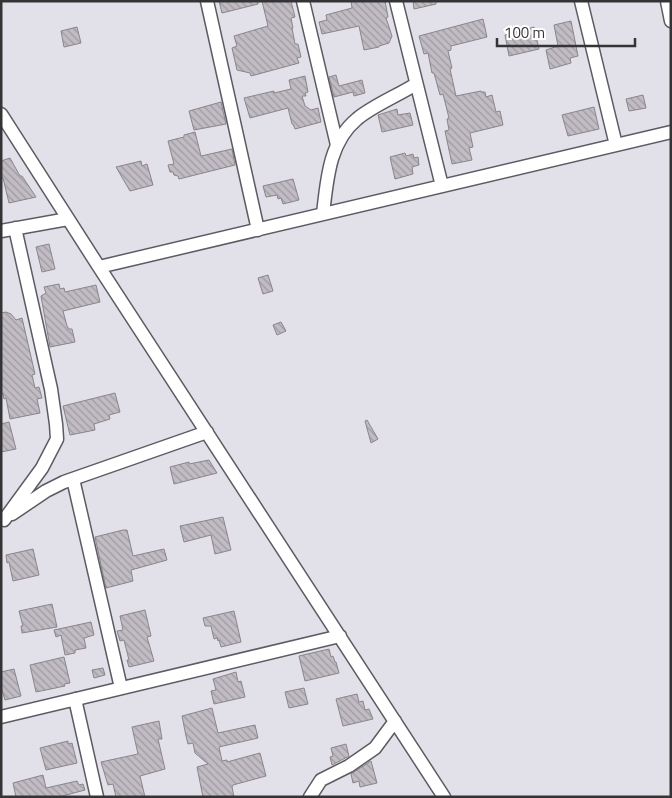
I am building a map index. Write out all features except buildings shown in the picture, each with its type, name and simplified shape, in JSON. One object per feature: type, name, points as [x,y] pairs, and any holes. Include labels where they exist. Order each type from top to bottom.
[{"type":"street","points":[[207,1],[258,230]]},
{"type":"street","points":[[303,1],[337,145]]},
{"type":"street","points":[[396,1],[442,186]]},
{"type":"street","points":[[581,1],[616,145]]},
{"type":"street","points":[[667,1],[671,22]]},
{"type":"street","points":[[323,214],[328,174],[337,145],[345,131],[358,118],[416,84]]},
{"type":"street","points":[[1,114],[444,797]]},
{"type":"street","points":[[99,267],[671,132]]},
{"type":"street","points":[[1,231],[68,219]]},
{"type":"street","points":[[3,520],[42,468],[57,439],[51,388],[15,228]]},
{"type":"street","points":[[3,520],[46,491],[73,479],[207,432]]},
{"type":"street","points":[[73,479],[121,688]]},
{"type":"street","points":[[1,717],[340,636]]},
{"type":"street","points":[[75,699],[97,797]]},
{"type":"street","points":[[310,797],[321,780],[349,766],[375,748],[395,721]]}]
